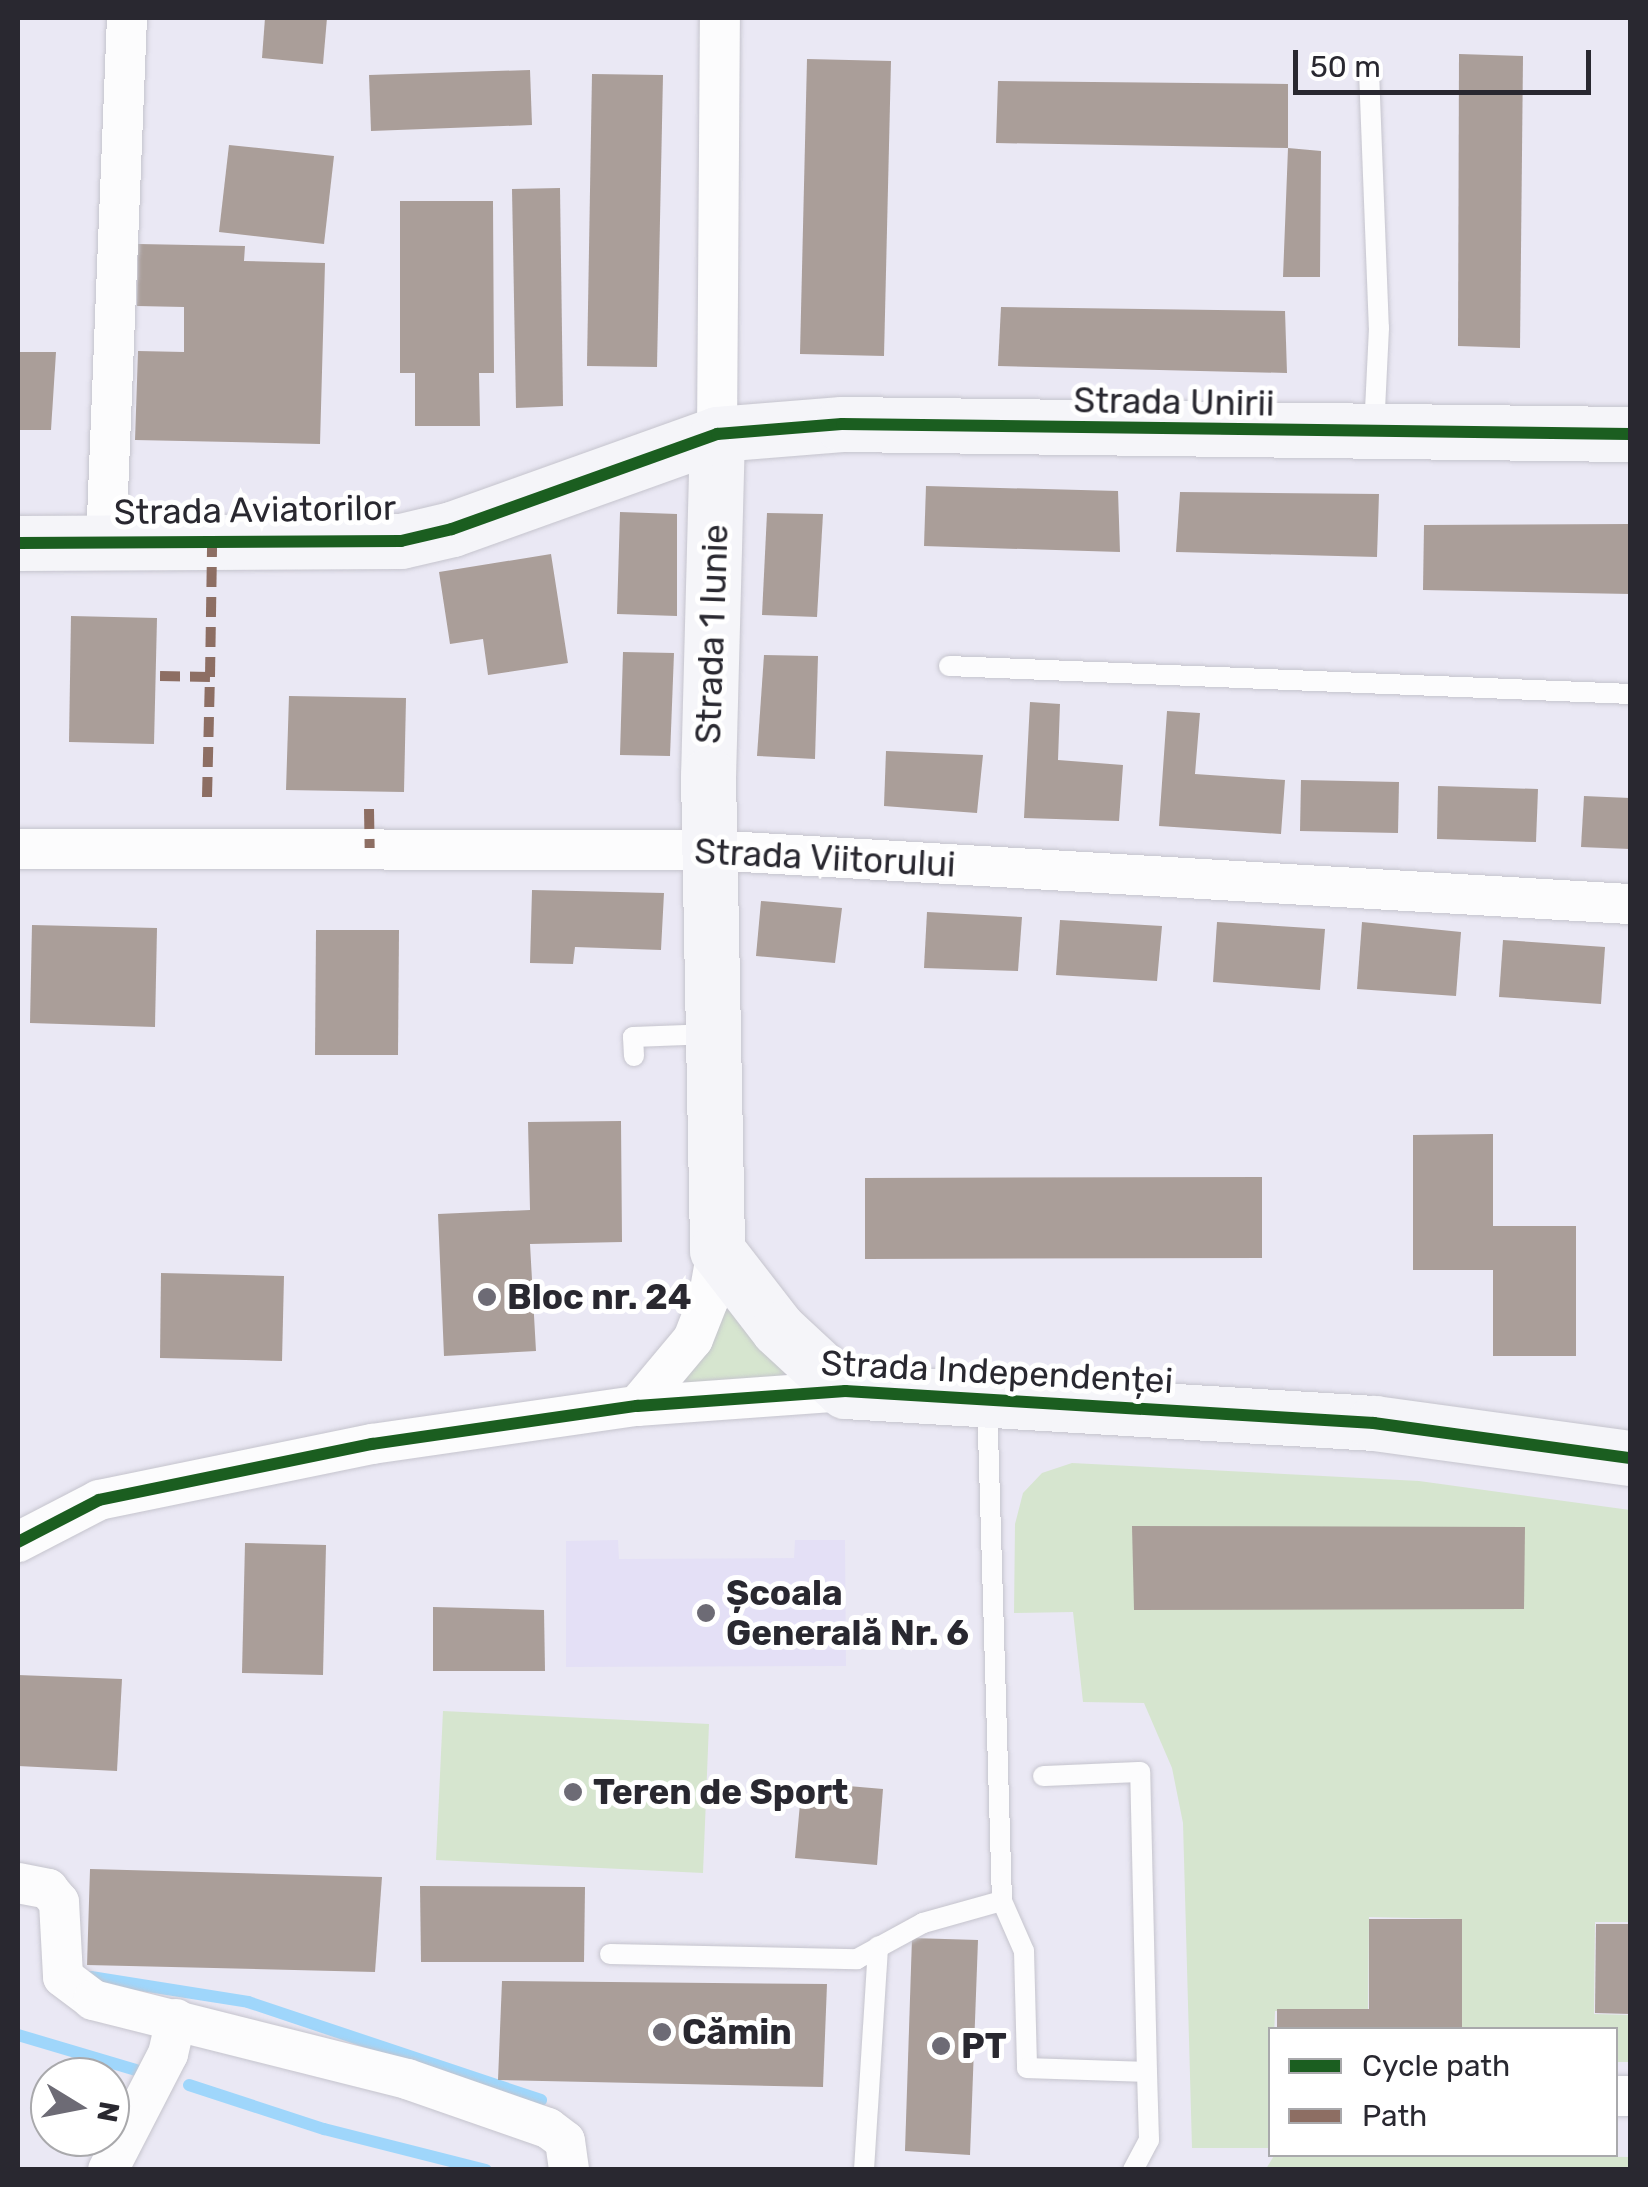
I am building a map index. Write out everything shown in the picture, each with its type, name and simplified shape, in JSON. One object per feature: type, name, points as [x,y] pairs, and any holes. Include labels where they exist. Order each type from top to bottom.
[{"type":"street","points":[[106,543],[127,18]]},
{"type":"street","name":"Strada 1 Iunie","points":[[637,1406],[693,1339],[708,1300],[716,1250],[708,850],[720,18]]},
{"type":"street","name":"Strada Unirii","points":[[717,434],[842,424],[1374,436],[1630,434]]},
{"type":"street","name":"Strada Aviatorilor","points":[[18,543],[400,542],[717,434]]},
{"type":"street","name":"Strada Viitorului","points":[[18,849],[708,850],[1630,904]]},
{"type":"street","points":[[716,1250],[778,1329],[845,1391]]},
{"type":"street","name":"Strada Independenței","points":[[18,1542],[99,1500],[372,1444],[637,1406],[845,1391],[1374,1423],[1630,1458]]},
{"type":"street","points":[[18,1883],[48,1889],[59,1902],[63,1977],[76,1990],[406,2079],[548,2128],[565,2141],[569,2170]]},
{"type":"street","points":[[108,2170],[168,2054],[176,2019]]},
{"type":"lane","points":[[1369,71],[1379,328],[1374,436]]},
{"type":"lane","points":[[949,666],[1630,694]]},
{"type":"lane","points":[[634,1056],[633,1037],[712,1034]]},
{"type":"lane","points":[[987,1398],[1002,1901],[1024,1951],[1026,2068],[1148,2072]]},
{"type":"lane","points":[[1042,1776],[1140,1772],[1150,2140],[1133,2170]]},
{"type":"lane","points":[[610,1954],[856,1959],[923,1923],[1002,1901]]},
{"type":"lane","points":[[864,2170],[878,1946]]},
{"type":"shaded area","name":"Școala Generală Nr. 6","points":[[618,1540],[619,1559],[794,1558],[795,1540],[845,1540],[846,1666],[566,1667],[566,1541]]},
{"type":"green space","points":[[730,1284],[811,1382],[682,1384]]},
{"type":"green space","points":[[1072,1463],[1419,1481],[1630,1510],[1630,1922],[1595,1922],[1594,2014],[1630,2015],[1630,2062],[1618,2062],[1618,2027],[1462,2027],[1460,1919],[1369,1917],[1368,2011],[1275,2011],[1274,2027],[1268,2027],[1268,2148],[1192,2148],[1183,1823],[1172,1768],[1144,1703],[1083,1702],[1073,1612],[1014,1613],[1015,1524],[1023,1493],[1042,1473]]},
{"type":"green space","name":"Teren de Sport","points":[[443,1711],[709,1724],[703,1873],[436,1860]]},
{"type":"green space","points":[[1273,2157],[1630,2157],[1630,2169],[1266,2169]]},
{"type":"building","points":[[265,18],[327,18],[323,64],[262,58]]},
{"type":"building","points":[[1459,54],[1523,56],[1520,348],[1458,346]]},
{"type":"building","points":[[807,59],[891,61],[884,356],[800,354]]},
{"type":"building","points":[[530,70],[532,125],[371,131],[369,75]]},
{"type":"building","points":[[592,74],[663,75],[657,367],[587,366]]},
{"type":"building","points":[[998,81],[1288,84],[1288,148],[996,143]]},
{"type":"building","points":[[229,145],[334,156],[324,244],[219,232]]},
{"type":"building","points":[[1288,148],[1321,151],[1320,277],[1283,277]]},
{"type":"building","points":[[560,188],[563,406],[516,408],[512,189]]},
{"type":"building","points":[[400,201],[493,201],[494,373],[479,373],[480,426],[415,426],[415,373],[400,373]]},
{"type":"building","points":[[138,244],[245,246],[244,261],[325,263],[320,444],[135,440],[138,351],[184,352],[184,307],[137,306]]},
{"type":"building","points":[[1001,307],[1285,311],[1287,373],[998,366]]},
{"type":"building","points":[[18,352],[56,352],[51,430],[18,430]]},
{"type":"building","points":[[926,486],[1118,491],[1120,552],[924,546]]},
{"type":"building","points":[[1180,492],[1379,494],[1377,557],[1176,552]]},
{"type":"building","points":[[620,512],[677,514],[677,616],[617,614]]},
{"type":"building","points":[[767,513],[823,514],[817,617],[762,615]]},
{"type":"building","points":[[1630,524],[1630,594],[1423,590],[1424,525]]},
{"type":"building","points":[[551,554],[568,663],[488,675],[483,639],[450,644],[439,572]]},
{"type":"building","points":[[71,616],[157,618],[154,744],[69,742]]},
{"type":"building","points":[[623,652],[674,653],[670,756],[620,755]]},
{"type":"building","points":[[764,655],[818,656],[815,759],[757,756]]},
{"type":"building","points":[[289,696],[406,698],[404,792],[286,790]]},
{"type":"building","points":[[1030,702],[1060,704],[1058,760],[1123,765],[1119,821],[1024,818]]},
{"type":"building","points":[[1167,711],[1200,713],[1195,774],[1285,780],[1281,834],[1159,826]]},
{"type":"building","points":[[886,751],[983,755],[977,813],[884,806]]},
{"type":"building","points":[[1301,780],[1399,782],[1398,833],[1300,831]]},
{"type":"building","points":[[1438,786],[1538,789],[1536,842],[1437,839]]},
{"type":"building","points":[[1584,796],[1630,798],[1630,849],[1581,847]]},
{"type":"building","points":[[532,890],[664,893],[661,950],[575,947],[573,964],[530,963]]},
{"type":"building","points":[[761,901],[842,908],[835,963],[756,956]]},
{"type":"building","points":[[927,912],[1022,917],[1018,971],[924,968]]},
{"type":"building","points":[[1060,920],[1162,926],[1157,981],[1056,975]]},
{"type":"building","points":[[1217,922],[1325,929],[1320,990],[1213,982]]},
{"type":"building","points":[[1362,922],[1461,932],[1456,996],[1357,989]]},
{"type":"building","points":[[32,925],[157,928],[155,1027],[30,1023]]},
{"type":"building","points":[[316,930],[399,930],[398,1055],[315,1055]]},
{"type":"building","points":[[1503,940],[1605,947],[1601,1004],[1499,997]]},
{"type":"building","points":[[621,1121],[622,1242],[530,1244],[536,1351],[444,1356],[438,1214],[530,1210],[528,1122]]},
{"type":"building","points":[[1493,1134],[1493,1226],[1576,1226],[1576,1356],[1493,1356],[1493,1270],[1413,1270],[1413,1135]]},
{"type":"building","points":[[1262,1177],[1262,1258],[865,1259],[865,1178]]},
{"type":"building","points":[[161,1273],[284,1276],[282,1361],[160,1358]]},
{"type":"building","points":[[1132,1526],[1525,1527],[1524,1609],[1134,1610]]},
{"type":"building","points":[[245,1543],[326,1545],[323,1675],[242,1673]]},
{"type":"building","points":[[433,1607],[544,1610],[545,1671],[433,1671]]},
{"type":"building","points":[[18,1675],[122,1679],[117,1771],[18,1766]]},
{"type":"building","points":[[802,1782],[883,1789],[877,1865],[795,1858]]},
{"type":"building","points":[[90,1869],[382,1877],[375,1972],[87,1965]]},
{"type":"building","points":[[420,1886],[585,1887],[584,1962],[421,1962]]},
{"type":"building","points":[[1369,1919],[1462,1919],[1462,2027],[1277,2027],[1277,2009],[1369,2009]]},
{"type":"building","points":[[1596,1924],[1630,1924],[1630,2014],[1595,2013]]},
{"type":"building","name":"PT","points":[[912,1938],[978,1940],[970,2155],[905,2151]]},
{"type":"building","name":"Cămin","points":[[502,1981],[827,1984],[823,2087],[498,2080]]},
{"type":"waterway","points":[[91,1977],[248,2002],[541,2100]]},
{"type":"waterway","points":[[18,2035],[136,2070]]},
{"type":"waterway","points":[[189,2085],[324,2129],[486,2170]]},
{"type":"marked path","points":[[160,676],[210,677],[212,544]]},
{"type":"marked path","points":[[207,797],[210,677]]},
{"type":"marked path","points":[[369,809],[370,848]]},
{"type":"cycle path","points":[[18,543],[401,541],[452,529],[717,434],[842,424],[1630,434]]},
{"type":"cycle path","points":[[18,1542],[99,1500],[372,1444],[637,1406],[845,1391],[1374,1423],[1630,1458]]},
{"type":"place","name":"Bloc nr. 24","points":[[487,1297]]},
{"type":"place","name":"Școala Generală Nr. 6","points":[[706,1613]]},
{"type":"place","name":"Teren de Sport","points":[[573,1792]]},
{"type":"place","name":"Cămin","points":[[662,2032]]},
{"type":"place","name":"PT","points":[[941,2046]]}]
